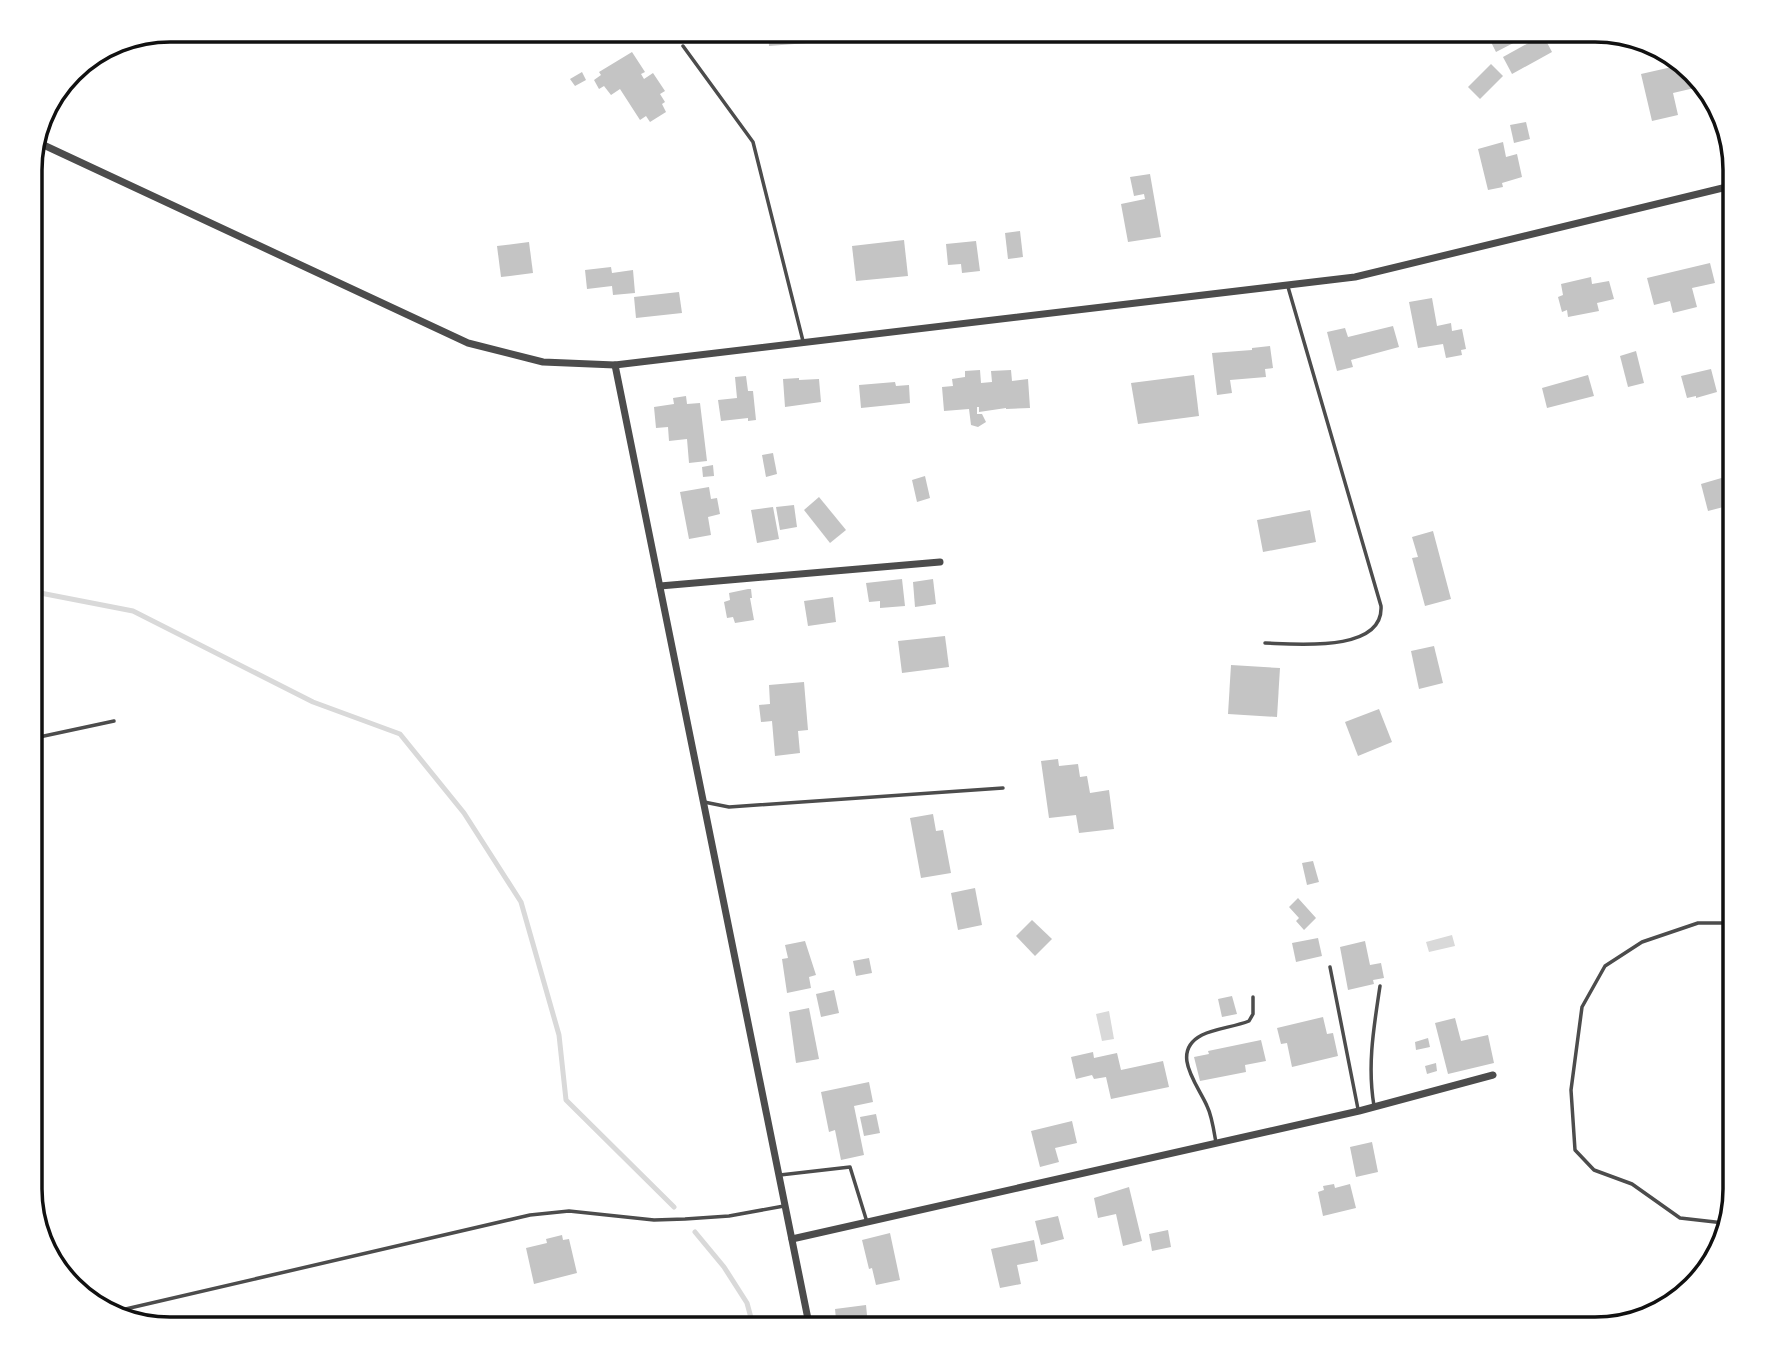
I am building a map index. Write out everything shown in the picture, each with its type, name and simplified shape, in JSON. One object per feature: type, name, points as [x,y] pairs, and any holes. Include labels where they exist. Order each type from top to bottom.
[{"type":"street","points":[[44,145],[468,343],[543,362],[615,365],[1355,277],[1723,188]]},
{"type":"street","points":[[615,365],[808,1317]]},
{"type":"street","points":[[660,586],[940,562]]},
{"type":"street","points":[[792,1239],[1374,1108],[1493,1075]]},
{"type":"lane","points":[[683,46],[753,142],[803,341]]},
{"type":"lane","points":[[1265,643],[1320,645],[1342,642],[1372,630],[1378,625],[1381,616],[1381,606],[1288,285]]},
{"type":"lane","points":[[42,736],[114,721]]},
{"type":"lane","points":[[704,802],[729,807],[1003,788]]},
{"type":"lane","points":[[1718,1222],[1681,1218],[1632,1184],[1594,1170],[1575,1150],[1572,1090],[1582,1007],[1605,966],[1642,942],[1698,923],[1723,923]]},
{"type":"lane","points":[[1330,967],[1359,1111]]},
{"type":"lane","points":[[1374,1108],[1370,1084],[1373,1022],[1380,986]]},
{"type":"lane","points":[[1216,1143],[1208,1106],[1190,1075],[1187,1057],[1190,1046],[1199,1037],[1249,1021],[1253,1014],[1253,998]]},
{"type":"lane","points":[[779,1175],[850,1167],[867,1222]]},
{"type":"lane","points":[[126,1309],[530,1215],[569,1210],[654,1220],[685,1219],[729,1216],[786,1206]]},
{"type":"shaded area","points":[[1452,935],[1455,946],[1429,952],[1426,942]]},
{"type":"shaded area","points":[[1109,1011],[1114,1039],[1102,1041],[1096,1014]]},
{"type":"building","points":[[769,42],[820,42],[769,46]]},
{"type":"building","points":[[1491,42],[1515,42],[1496,52]]},
{"type":"building","points":[[1530,42],[1547,42],[1552,52],[1512,74],[1503,57]]},
{"type":"building","points":[[632,52],[645,72],[641,74],[644,79],[653,73],[665,91],[660,94],[665,102],[662,104],[666,112],[650,122],[646,116],[640,120],[620,89],[611,95],[604,86],[599,89],[594,80],[601,75],[599,72]]},
{"type":"building","points":[[1491,64],[1503,76],[1480,99],[1468,87]]},
{"type":"building","points":[[1672,67],[1691,85],[1694,88],[1673,93],[1678,115],[1652,121],[1641,74]]},
{"type":"building","points":[[582,72],[586,80],[575,86],[570,79]]},
{"type":"building","points":[[1526,122],[1530,139],[1514,143],[1510,125]]},
{"type":"building","points":[[1503,142],[1506,157],[1517,154],[1522,177],[1502,183],[1503,187],[1488,190],[1478,149]]},
{"type":"building","points":[[1150,174],[1161,237],[1128,242],[1121,204],[1145,199],[1144,194],[1134,196],[1130,177]]},
{"type":"building","points":[[1020,231],[1023,257],[1008,259],[1005,233]]},
{"type":"building","points":[[904,240],[908,276],[856,281],[852,246]]},
{"type":"building","points":[[976,241],[980,271],[962,273],[961,264],[948,265],[946,244]]},
{"type":"building","points":[[529,242],[533,273],[501,277],[497,246]]},
{"type":"building","points":[[1710,263],[1715,283],[1692,288],[1697,307],[1673,313],[1670,301],[1654,305],[1647,278]]},
{"type":"building","points":[[611,267],[612,273],[633,270],[635,293],[613,295],[612,286],[587,289],[585,270]]},
{"type":"building","points":[[1591,277],[1592,284],[1609,281],[1614,299],[1597,303],[1599,311],[1568,317],[1567,310],[1562,312],[1558,297],[1563,295],[1561,284]]},
{"type":"building","points":[[679,292],[682,313],[636,318],[634,297]]},
{"type":"building","points":[[1432,298],[1437,326],[1451,323],[1452,331],[1462,329],[1466,349],[1461,350],[1462,355],[1446,358],[1443,344],[1418,348],[1409,302]]},
{"type":"building","points":[[1393,326],[1399,347],[1351,360],[1353,367],[1337,371],[1327,332],[1345,328],[1348,337]]},
{"type":"building","points":[[1270,346],[1273,368],[1265,369],[1266,377],[1230,380],[1232,393],[1217,395],[1212,353]]},
{"type":"building","points":[[1636,351],[1644,383],[1628,387],[1620,356]]},
{"type":"building","points":[[1711,369],[1717,392],[1687,398],[1681,376]]},
{"type":"building","points":[[980,370],[981,383],[992,382],[991,371],[1011,370],[1012,381],[1028,379],[1030,408],[979,412],[977,407],[977,414],[982,414],[986,422],[978,427],[971,425],[969,409],[944,411],[942,387],[953,386],[952,379],[965,377],[965,371]]},
{"type":"building","points":[[1194,375],[1199,416],[1138,424],[1131,383]]},
{"type":"building","points":[[1588,375],[1594,396],[1547,408],[1542,388]]},
{"type":"building","points":[[746,376],[748,391],[753,391],[756,420],[748,421],[748,418],[721,421],[718,400],[737,398],[735,377]]},
{"type":"building","points":[[783,379],[819,379],[821,402],[785,407]]},
{"type":"building","points":[[895,382],[896,386],[909,385],[910,403],[861,408],[859,385]]},
{"type":"building","points":[[686,396],[687,404],[700,403],[707,461],[689,463],[687,439],[669,441],[668,427],[656,428],[654,407],[674,404],[673,398]]},
{"type":"building","points":[[773,453],[777,474],[766,477],[762,455]]},
{"type":"building","points":[[713,465],[714,476],[703,477],[702,467]]},
{"type":"building","points":[[925,476],[930,498],[917,502],[912,480]]},
{"type":"building","points":[[1723,478],[1723,507],[1708,511],[1701,484]]},
{"type":"building","points":[[709,487],[711,499],[717,498],[720,514],[708,517],[711,535],[689,539],[680,492]]},
{"type":"building","points":[[819,497],[846,530],[830,543],[804,510]]},
{"type":"building","points":[[794,505],[797,527],[780,530],[776,507]]},
{"type":"building","points":[[773,507],[779,539],[757,543],[751,510]]},
{"type":"building","points":[[1310,510],[1316,542],[1263,552],[1257,520]]},
{"type":"building","points":[[1433,531],[1451,599],[1425,606],[1412,558],[1418,557],[1412,537]]},
{"type":"building","points":[[902,579],[905,606],[880,608],[880,601],[869,602],[866,583]]},
{"type":"building","points":[[933,579],[936,604],[915,607],[913,582]]},
{"type":"building","points":[[751,589],[754,620],[735,623],[733,617],[727,618],[724,602],[730,600],[729,593]]},
{"type":"building","points":[[833,597],[836,622],[808,626],[804,601]]},
{"type":"building","points":[[945,636],[949,667],[902,673],[898,641]]},
{"type":"building","points":[[1434,646],[1443,683],[1419,689],[1411,651]]},
{"type":"building","points":[[1231,665],[1280,668],[1277,717],[1228,714]]},
{"type":"building","points":[[804,682],[808,730],[798,731],[800,753],[775,756],[772,721],[761,722],[759,705],[770,704],[769,685]]},
{"type":"building","points":[[1379,709],[1392,742],[1358,756],[1345,722]]},
{"type":"building","points":[[1058,759],[1059,766],[1078,764],[1080,777],[1087,776],[1090,793],[1109,790],[1114,829],[1079,833],[1076,815],[1049,818],[1041,761]]},
{"type":"building","points":[[933,814],[936,831],[943,830],[951,873],[921,878],[910,818]]},
{"type":"building","points":[[1313,861],[1319,882],[1307,885],[1302,863]]},
{"type":"building","points":[[975,888],[982,925],[958,930],[951,893]]},
{"type":"building","points":[[1298,898],[1316,918],[1304,930],[1296,921],[1299,918],[1289,907]]},
{"type":"building","points":[[1032,920],[1052,939],[1035,956],[1016,936]]},
{"type":"building","points":[[1318,938],[1322,956],[1296,962],[1292,943]]},
{"type":"building","points":[[805,941],[816,975],[809,977],[811,988],[787,993],[782,959],[788,958],[785,945]]},
{"type":"building","points":[[1365,941],[1370,965],[1381,963],[1384,978],[1373,980],[1374,984],[1348,990],[1340,947]]},
{"type":"building","points":[[869,958],[872,973],[856,976],[853,961]]},
{"type":"building","points":[[834,990],[839,1013],[821,1017],[816,994]]},
{"type":"building","points":[[1232,996],[1237,1014],[1222,1017],[1218,999]]},
{"type":"building","points":[[809,1008],[819,1059],[796,1063],[789,1012]]},
{"type":"building","points":[[1323,1017],[1327,1034],[1333,1033],[1338,1056],[1292,1067],[1287,1043],[1281,1044],[1277,1028]]},
{"type":"building","points":[[1455,1018],[1461,1041],[1488,1035],[1494,1063],[1448,1074],[1435,1023]]},
{"type":"building","points":[[1428,1038],[1430,1047],[1416,1050],[1415,1042]]},
{"type":"building","points":[[1261,1040],[1266,1061],[1245,1065],[1246,1072],[1200,1081],[1194,1057],[1209,1054],[1208,1051]]},
{"type":"building","points":[[1093,1052],[1094,1058],[1117,1053],[1121,1070],[1163,1061],[1169,1087],[1111,1099],[1106,1077],[1094,1079],[1092,1075],[1076,1079],[1071,1057]]},
{"type":"building","points":[[1436,1063],[1437,1071],[1427,1074],[1425,1066]]},
{"type":"building","points":[[869,1082],[873,1102],[854,1106],[864,1155],[841,1160],[835,1130],[829,1132],[821,1092]]},
{"type":"building","points":[[876,1114],[880,1133],[864,1136],[860,1117]]},
{"type":"building","points":[[1072,1121],[1077,1143],[1055,1148],[1059,1162],[1040,1167],[1031,1131]]},
{"type":"building","points":[[1372,1142],[1378,1172],[1356,1177],[1350,1147]]},
{"type":"building","points":[[1334,1184],[1335,1188],[1350,1184],[1356,1208],[1323,1216],[1318,1192],[1324,1190],[1323,1186]]},
{"type":"building","points":[[1129,1187],[1142,1241],[1123,1246],[1116,1214],[1098,1218],[1094,1198]]},
{"type":"building","points":[[1058,1216],[1064,1239],[1041,1245],[1035,1221]]},
{"type":"building","points":[[1168,1230],[1171,1247],[1152,1251],[1149,1234]]},
{"type":"building","points":[[890,1233],[900,1280],[876,1285],[862,1240]]},
{"type":"building","points":[[562,1235],[563,1240],[569,1239],[577,1273],[534,1284],[526,1248],[547,1243],[546,1239]]},
{"type":"building","points":[[1034,1240],[1038,1261],[1017,1265],[1021,1284],[1000,1288],[991,1249]]},
{"type":"building","points":[[866,1305],[867,1317],[836,1317],[835,1309]]},
{"type":"waterway","points":[[42,593],[133,611],[313,702],[400,734],[464,813],[521,902],[559,1035],[566,1100],[674,1207]]},
{"type":"waterway","points":[[695,1232],[724,1267],[747,1303],[751,1317]]}]
